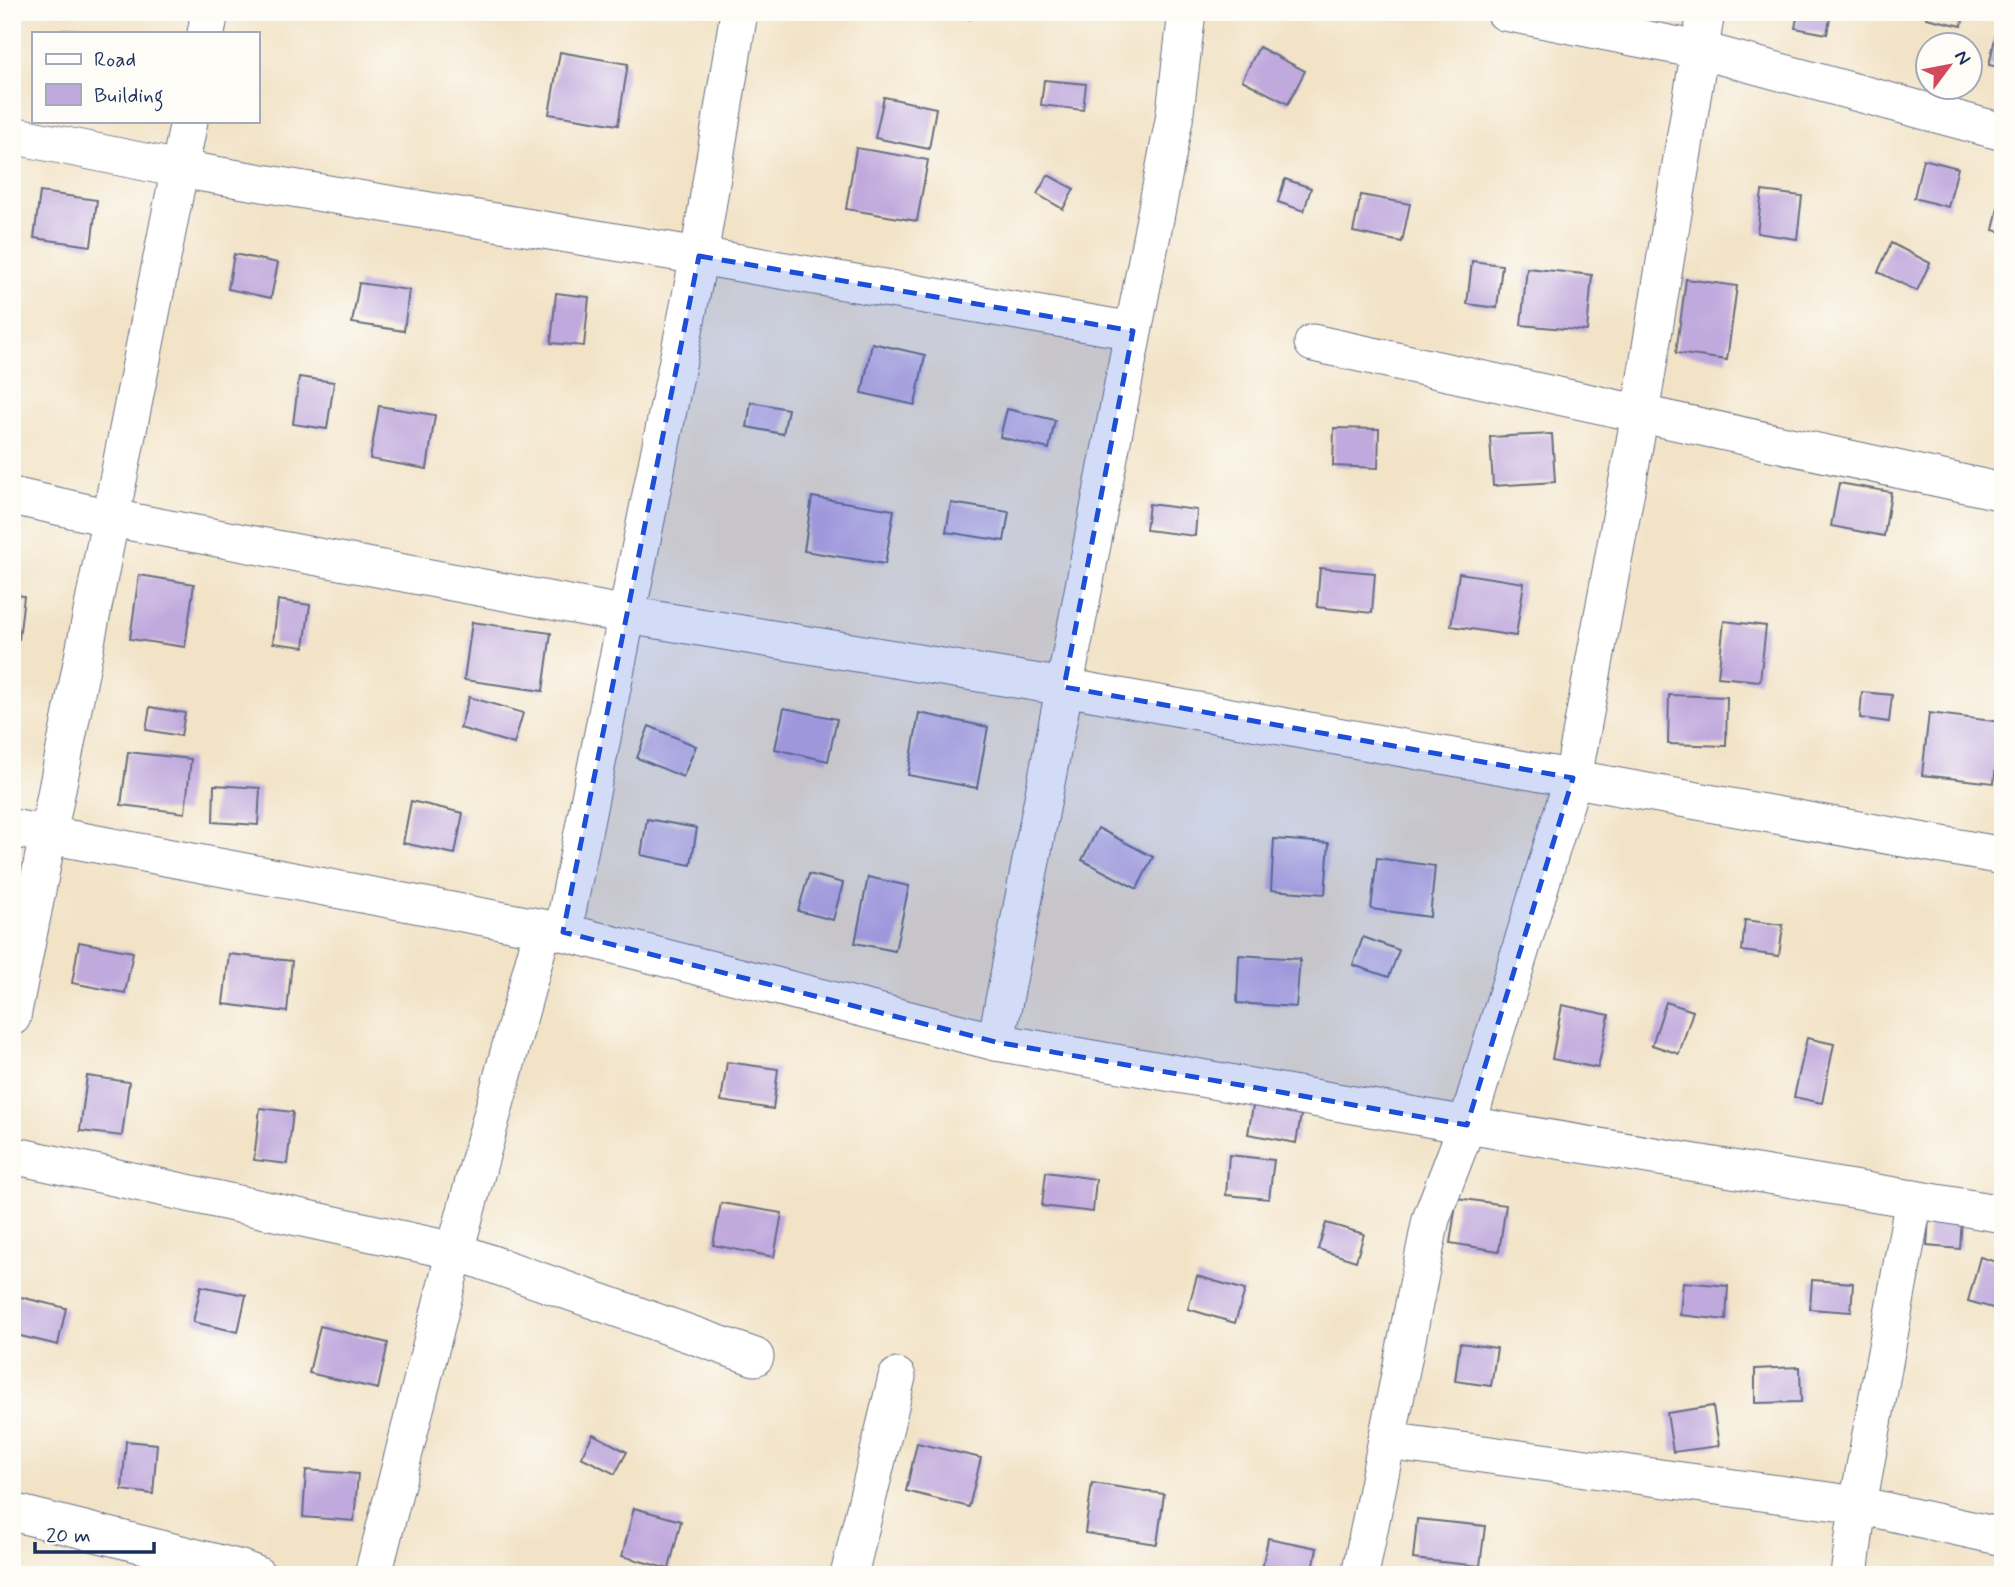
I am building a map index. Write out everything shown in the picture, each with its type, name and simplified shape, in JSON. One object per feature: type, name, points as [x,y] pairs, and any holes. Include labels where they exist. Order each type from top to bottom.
[{"type":"street","points":[[206,32],[210,12]]},
{"type":"street","points":[[373,1575],[455,1251],[554,930],[627,615],[699,256],[739,12]]},
{"type":"street","points":[[996,1042],[1174,120],[1186,12]]},
{"type":"street","points":[[1505,12],[1699,50],[2003,132]]},
{"type":"street","points":[[1360,1575],[1431,1219],[1466,1125],[1573,778],[1640,414],[1706,12]]},
{"type":"street","points":[[12,1017],[189,122]]},
{"type":"street","points":[[12,135],[179,169],[1133,331]]},
{"type":"street","points":[[1313,342],[2003,492]]},
{"type":"street","points":[[12,496],[111,518],[627,615],[1064,687],[2003,856]]},
{"type":"street","points":[[12,828],[554,930],[996,1042],[1466,1125],[2003,1214]]},
{"type":"street","points":[[12,1155],[455,1251],[755,1357]]},
{"type":"street","points":[[1849,1575],[1858,1504],[1914,1199]]},
{"type":"street","points":[[849,1575],[897,1377]]},
{"type":"street","points":[[1387,1441],[1858,1504],[2003,1537]]},
{"type":"street","points":[[12,1513],[257,1575]]},
{"type":"highlighted area","points":[[699,256],[1133,331],[1064,687],[1573,778],[1467,1125],[996,1042],[563,932]]},
{"type":"building","points":[[943,12],[971,12],[970,19]]},
{"type":"building","points":[[1798,12],[1831,12],[1827,34],[1795,28]]},
{"type":"building","points":[[1927,12],[1964,12],[1962,26],[1926,18]]},
{"type":"building","points":[[2003,12],[2003,68],[1989,65]]},
{"type":"building","points":[[1259,47],[1305,71],[1288,104],[1242,80]]},
{"type":"building","points":[[560,52],[628,64],[618,125],[549,114]]},
{"type":"building","points":[[1044,80],[1086,84],[1083,110],[1041,105]]},
{"type":"building","points":[[884,97],[936,108],[929,149],[875,138]]},
{"type":"building","points":[[856,148],[928,160],[917,221],[846,209]]},
{"type":"building","points":[[1923,159],[1958,168],[1948,207],[1914,198]]},
{"type":"building","points":[[1048,175],[1074,189],[1063,209],[1037,194]]},
{"type":"building","points":[[1285,179],[1311,188],[1304,211],[1278,202]]},
{"type":"building","points":[[2003,190],[2003,232],[1993,230]]},
{"type":"building","points":[[1762,191],[1802,196],[1797,239],[1757,233]]},
{"type":"building","points":[[40,192],[97,200],[91,246],[34,238]]},
{"type":"building","points":[[1361,195],[1410,204],[1402,242],[1353,232]]},
{"type":"building","points":[[1891,243],[1930,263],[1917,291],[1878,272]]},
{"type":"building","points":[[234,254],[278,263],[271,298],[228,289]]},
{"type":"building","points":[[1472,261],[1502,265],[1497,308],[1467,304]]},
{"type":"building","points":[[1527,268],[1592,275],[1587,331],[1521,325]]},
{"type":"building","points":[[1686,279],[1737,286],[1727,360],[1676,353]]},
{"type":"building","points":[[359,283],[409,290],[404,331],[352,323]]},
{"type":"building","points":[[556,293],[589,297],[584,346],[551,343]]},
{"type":"building","points":[[872,343],[925,355],[915,405],[862,393]]},
{"type":"building","points":[[299,377],[334,382],[327,429],[293,424]]},
{"type":"building","points":[[751,402],[788,409],[783,434],[747,427]]},
{"type":"building","points":[[379,406],[435,415],[427,469],[370,459]]},
{"type":"building","points":[[1007,409],[1055,420],[1049,449],[1000,437]]},
{"type":"building","points":[[1334,428],[1379,429],[1378,468],[1333,466]]},
{"type":"building","points":[[1552,434],[1555,482],[1493,486],[1490,437]]},
{"type":"building","points":[[1839,483],[1891,492],[1884,536],[1831,526]]},
{"type":"building","points":[[812,497],[894,510],[885,564],[804,551]]},
{"type":"building","points":[[951,503],[1009,512],[1004,541],[946,532]]},
{"type":"building","points":[[1149,504],[1197,510],[1195,536],[1146,530]]},
{"type":"building","points":[[1320,568],[1375,573],[1372,613],[1317,607]]},
{"type":"building","points":[[1459,573],[1524,583],[1516,636],[1451,626]]},
{"type":"building","points":[[139,575],[194,584],[185,647],[130,639]]},
{"type":"building","points":[[12,594],[24,596],[19,639],[12,639]]},
{"type":"building","points":[[278,600],[310,605],[304,647],[273,643]]},
{"type":"building","points":[[1724,621],[1766,626],[1760,681],[1718,677]]},
{"type":"building","points":[[472,622],[551,633],[543,691],[464,680]]},
{"type":"building","points":[[1862,692],[1892,695],[1889,722],[1860,718]]},
{"type":"building","points":[[1669,695],[1727,697],[1726,746],[1668,744]]},
{"type":"building","points":[[469,697],[523,713],[514,744],[460,728]]},
{"type":"building","points":[[150,707],[185,713],[181,736],[146,730]]},
{"type":"building","points":[[784,708],[837,719],[828,761],[775,749]]},
{"type":"building","points":[[919,713],[988,727],[977,788],[908,775]]},
{"type":"building","points":[[1929,713],[2001,722],[1994,783],[1922,775]]},
{"type":"building","points":[[649,726],[696,746],[683,777],[637,758]]},
{"type":"building","points":[[128,752],[191,759],[185,813],[121,805]]},
{"type":"building","points":[[214,785],[260,788],[258,825],[213,822]]},
{"type":"building","points":[[411,801],[463,813],[455,854],[403,843]]},
{"type":"building","points":[[647,819],[697,828],[691,865],[641,855]]},
{"type":"building","points":[[1098,828],[1153,857],[1137,889],[1082,860]]},
{"type":"building","points":[[1274,839],[1329,843],[1325,894],[1271,890]]},
{"type":"building","points":[[1377,858],[1435,866],[1430,917],[1371,909]]},
{"type":"building","points":[[809,874],[843,883],[833,920],[798,911]]},
{"type":"building","points":[[868,877],[909,886],[895,951],[855,943]]},
{"type":"building","points":[[1745,920],[1783,925],[1779,956],[1742,951]]},
{"type":"building","points":[[1363,937],[1399,950],[1389,977],[1353,965]]},
{"type":"building","points":[[79,942],[133,952],[125,993],[72,983]]},
{"type":"building","points":[[229,954],[292,961],[287,1012],[223,1004]]},
{"type":"building","points":[[1239,955],[1300,959],[1296,1007],[1237,1003]]},
{"type":"building","points":[[1666,1002],[1693,1011],[1679,1054],[1652,1045]]},
{"type":"building","points":[[1562,1005],[1609,1015],[1598,1068],[1552,1059]]},
{"type":"building","points":[[1807,1038],[1834,1044],[1822,1103],[1794,1097]]},
{"type":"building","points":[[727,1062],[778,1069],[773,1109],[721,1101]]},
{"type":"building","points":[[87,1076],[129,1082],[122,1136],[80,1131]]},
{"type":"building","points":[[1253,1106],[1301,1115],[1296,1143],[1248,1134]]},
{"type":"building","points":[[260,1108],[293,1112],[287,1164],[254,1160]]},
{"type":"building","points":[[1229,1155],[1274,1160],[1269,1199],[1226,1195]]},
{"type":"building","points":[[1046,1172],[1096,1179],[1093,1212],[1042,1206]]},
{"type":"building","points":[[1457,1198],[1506,1205],[1499,1251],[1450,1243]]},
{"type":"building","points":[[721,1203],[782,1213],[774,1257],[713,1245]]},
{"type":"building","points":[[1929,1216],[1962,1218],[1960,1249],[1927,1246]]},
{"type":"building","points":[[1326,1223],[1364,1234],[1356,1261],[1318,1249]]},
{"type":"building","points":[[1980,1257],[2003,1264],[2003,1311],[1968,1301]]},
{"type":"building","points":[[1197,1276],[1245,1290],[1235,1323],[1188,1309]]},
{"type":"building","points":[[1812,1280],[1853,1283],[1851,1312],[1810,1309]]},
{"type":"building","points":[[1683,1282],[1728,1286],[1726,1320],[1680,1315]]},
{"type":"building","points":[[201,1286],[246,1295],[238,1332],[193,1322]]},
{"type":"building","points":[[16,1296],[66,1308],[58,1345],[12,1334],[12,1312]]},
{"type":"building","points":[[320,1326],[388,1343],[378,1389],[309,1373]]},
{"type":"building","points":[[1460,1343],[1497,1348],[1491,1386],[1455,1381]]},
{"type":"building","points":[[1800,1367],[1801,1402],[1755,1403],[1755,1369]]},
{"type":"building","points":[[1713,1406],[1719,1446],[1673,1452],[1667,1413]]},
{"type":"building","points":[[593,1434],[627,1452],[615,1474],[581,1457]]},
{"type":"building","points":[[126,1441],[157,1444],[153,1494],[122,1490]]},
{"type":"building","points":[[917,1443],[981,1458],[969,1507],[906,1491]]},
{"type":"building","points":[[306,1470],[358,1474],[354,1521],[303,1517]]},
{"type":"building","points":[[1092,1483],[1164,1494],[1157,1544],[1085,1533]]},
{"type":"building","points":[[634,1508],[681,1521],[669,1569],[622,1556]]},
{"type":"building","points":[[1417,1519],[1485,1526],[1480,1566],[1413,1559]]},
{"type":"building","points":[[1268,1538],[1317,1548],[1312,1575],[1261,1575]]},
{"type":"building","points":[[1714,1568],[1755,1573],[1755,1575],[1713,1575]]},
{"type":"building","points":[[1587,1571],[1607,1573],[1607,1575],[1587,1575]]}]
